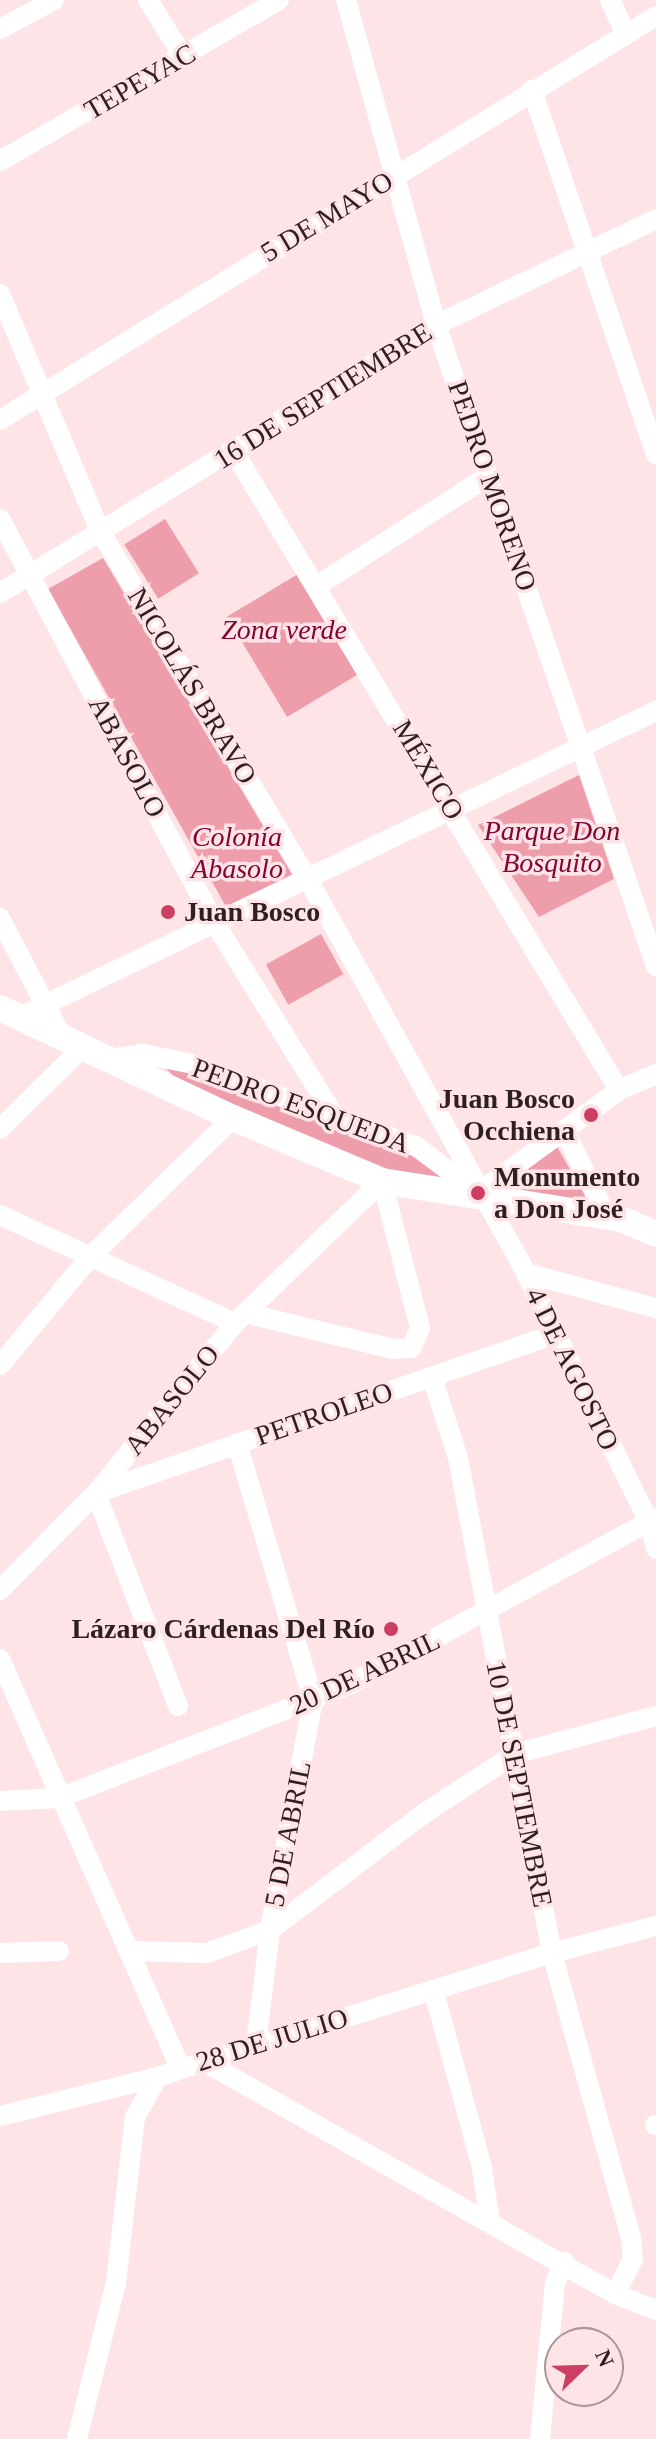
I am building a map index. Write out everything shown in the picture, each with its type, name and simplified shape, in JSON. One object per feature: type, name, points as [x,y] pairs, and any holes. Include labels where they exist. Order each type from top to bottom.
[{"type":"street","points":[[0,29],[54,0]]},
{"type":"street","points":[[148,0],[184,58]]},
{"type":"street","name":"TEPEYAC","points":[[0,161],[184,58],[279,0]]},
{"type":"street","name":"PEDRO MORENO","points":[[346,0],[436,325],[656,966]]},
{"type":"street","points":[[610,0],[625,32]]},
{"type":"street","name":"5 DE MAYO","points":[[0,420],[44,389],[625,32],[656,16]]},
{"type":"street","points":[[532,90],[656,455]]},
{"type":"street","name":"16 DE SEPTIEMBRE","points":[[0,593],[234,452],[436,325],[656,219]]},
{"type":"street","name":"NICOLÁS BRAVO","points":[[0,294],[44,389],[100,531],[309,881],[478,1193]]},
{"type":"street","name":"MÉXICO","points":[[234,452],[318,585],[619,1090]]},
{"type":"street","points":[[318,585],[490,475]]},
{"type":"street","name":"ABASOLO","points":[[0,519],[216,925],[334,1115]]},
{"type":"street","points":[[10,1012],[45,1005],[309,881],[656,711]]},
{"type":"street","points":[[0,918],[45,1005],[73,1041],[0,1129]]},
{"type":"street","name":"PEDRO ESQUEDA","points":[[10,1012],[233,1118],[382,1181],[478,1193],[607,1217],[656,1234]]},
{"type":"street","name":"PEDRO ESQUEDA","points":[[111,1059],[143,1054],[193,1064],[334,1115],[417,1147],[478,1193]]},
{"type":"street","points":[[478,1193],[619,1090],[656,1074]]},
{"type":"street","points":[[0,1365],[90,1257],[233,1118]]},
{"type":"street","points":[[564,1130],[607,1217]]},
{"type":"street","points":[[0,1215],[90,1257],[240,1318],[393,1349],[411,1348],[420,1328],[382,1181]]},
{"type":"street","name":"ABASOLO","points":[[0,1590],[96,1493],[240,1318],[382,1181]]},
{"type":"street","name":"4 DE AGOSTO","points":[[478,1193],[526,1273],[552,1335],[652,1520],[656,1549]]},
{"type":"street","points":[[526,1273],[656,1308]]},
{"type":"street","name":"PETROLEO","points":[[96,1493],[552,1335]]},
{"type":"street","name":"10 DE SEPTIEMBRE","points":[[432,1377],[458,1458],[484,1616],[515,1754],[552,1953],[631,2237],[633,2259],[615,2294]]},
{"type":"street","name":"5 DE ABRIL","points":[[237,1443],[313,1700],[270,1930],[256,2044]]},
{"type":"street","points":[[96,1493],[178,1706]]},
{"type":"street","name":"20 DE ABRIL","points":[[0,1801],[59,1798],[313,1700],[484,1616],[652,1520]]},
{"type":"street","name":"28 DE JULIO","points":[[0,1659],[59,1798],[132,1951],[159,2028],[181,2069],[552,1953],[656,1926]]},
{"type":"street","points":[[132,1951],[207,1953],[270,1930],[426,1812],[515,1754],[656,1716]]},
{"type":"street","points":[[0,1953],[59,1951]]},
{"type":"street","points":[[434,1992],[482,2168],[490,2222]]},
{"type":"street","points":[[203,2061],[564,2262],[615,2294],[656,2310]]},
{"type":"street","points":[[0,2116],[181,2069]]},
{"type":"street","points":[[77,2439],[116,2283],[135,2117],[158,2077]]},
{"type":"street","points":[[540,2439],[555,2283],[564,2262]]},
{"type":"green space","name":"Zona verde","points":[[165,519],[199,573],[158,599],[124,544]]},
{"type":"green space","name":"Colonía Abasolo","points":[[103,558],[296,881],[229,912],[48,589]]},
{"type":"green space","name":"Zona verde","points":[[298,574],[358,674],[287,717],[227,617]]},
{"type":"green space","name":"Parque Don Bosquito","points":[[579,775],[614,879],[539,917],[478,825]]},
{"type":"green space","points":[[321,934],[343,974],[288,1005],[266,965]]},
{"type":"green space","points":[[160,1063],[414,1152],[453,1183],[412,1180],[182,1084]]},
{"type":"green space","points":[[555,1143],[591,1206],[497,1188]]},
{"type":"place","name":"Juan Bosco","points":[[168,912]]},
{"type":"place","name":"Juan Bosco Occhiena","points":[[591,1115]]},
{"type":"place","name":"Monumento a Don José","points":[[478,1193]]},
{"type":"place","name":"Lázaro Cárdenas Del Río","points":[[391,1629]]}]
